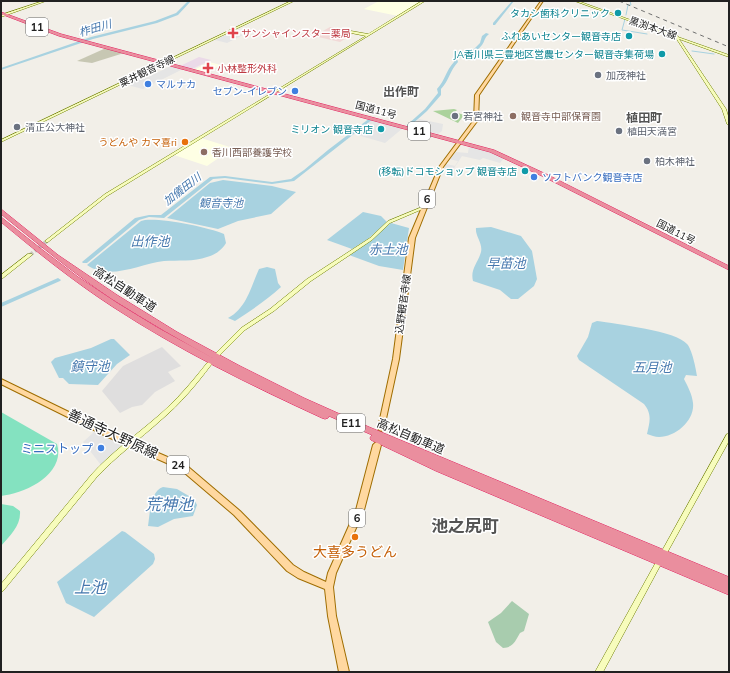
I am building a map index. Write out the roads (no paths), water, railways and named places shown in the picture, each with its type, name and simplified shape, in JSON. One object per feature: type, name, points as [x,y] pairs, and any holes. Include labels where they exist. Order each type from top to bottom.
[{"type":"highway","name":"国道11号","points":[[1,13],[53,33],[74,39],[487,149],[514,160],[729,268]]},
{"type":"highway","name":"高松自動車道","points":[[1,211],[52,255],[95,285],[166,329],[232,365],[348,422],[729,582]]},
{"type":"highway","name":"高松自動車道","points":[[1,219],[47,257],[114,304],[226,369],[439,468],[729,590]]},
{"type":"main road","name":"込野観音寺線","points":[[381,428],[396,359],[412,238],[423,208],[441,167],[476,118],[476,98],[478,92],[542,1]]},
{"type":"main road","name":"善通寺大野原線","points":[[1,381],[130,444],[182,467],[237,514],[290,568],[301,575],[328,587]]},
{"type":"main road","name":"6","points":[[344,672],[332,616],[328,587],[332,573],[360,510],[377,445]]},
{"type":"street","points":[[1,16],[45,1]]},
{"type":"street","name":"粟井観音寺線","points":[[1,141],[294,1]]},
{"type":"street","points":[[48,241],[106,195],[424,1]]},
{"type":"street","name":"黒渕本大線","points":[[576,1],[729,56]]},
{"type":"street","points":[[352,32],[367,35]]},
{"type":"street","points":[[676,36],[724,109],[729,124]]},
{"type":"street","points":[[218,354],[243,329],[272,310],[309,280],[371,238],[389,222],[423,208]]},
{"type":"street","points":[[1,277],[30,254]]},
{"type":"street","points":[[1,589],[105,464],[160,418],[193,385],[209,364]]},
{"type":"street","points":[[665,551],[729,436]]},
{"type":"street","points":[[599,672],[658,564]]},
{"type":"water","name":"観音寺池","points":[[223,180],[272,186],[296,192],[271,214],[238,221],[218,229],[167,218],[210,183]]},
{"type":"water","points":[[363,212],[381,216],[387,222],[368,239],[352,249],[327,240]]},
{"type":"water","name":"出作池","points":[[141,221],[173,222],[217,231],[224,234],[226,243],[215,254],[197,260],[164,261],[115,272],[96,270],[87,265]]},
{"type":"water","name":"赤土池","points":[[391,223],[409,228],[403,270],[379,266],[349,255]]},
{"type":"water","name":"早苗池","points":[[491,227],[521,236],[532,251],[537,279],[534,286],[518,299],[511,299],[500,290],[473,281],[473,269],[481,252],[476,228]]},
{"type":"water","points":[[267,267],[275,269],[278,283],[281,287],[271,296],[235,321],[228,318],[240,309],[244,303],[259,269]]},
{"type":"water","name":"五月池","points":[[597,321],[631,326],[671,335],[681,339],[687,344],[692,354],[697,376],[686,375],[684,379],[692,397],[693,409],[688,421],[678,431],[659,437],[647,434],[650,418],[644,404],[579,360],[577,356],[588,337],[592,323]]},
{"type":"water","name":"鎮守池","points":[[114,339],[130,355],[117,364],[98,385],[69,384],[63,378],[59,378],[51,362],[55,358],[91,348]]},
{"type":"water","name":"荒神池","points":[[163,487],[177,489],[194,499],[197,505],[193,516],[174,519],[158,527],[148,526],[153,498],[155,493]]},
{"type":"water","name":"上池","points":[[122,531],[154,554],[155,559],[153,564],[94,617],[66,603],[57,582]]},
{"type":"waterway","name":"柞田川","points":[[1,69],[92,38],[156,22],[177,14],[190,1]]},
{"type":"waterway","name":"加儀田川","points":[[494,24],[513,1]]},
{"type":"waterway","points":[[629,5],[631,5],[630,1]]},
{"type":"waterway","points":[[626,15],[628,5]]},
{"type":"waterway","points":[[625,19],[622,30],[647,34]]},
{"type":"waterway","name":"加儀田川","points":[[440,93],[439,89],[444,83],[450,69],[456,62],[455,59],[475,50],[482,43],[483,37],[487,34]]},
{"type":"waterway","points":[[692,51],[714,54]]},
{"type":"waterway","name":"加儀田川","points":[[427,109],[440,94]]},
{"type":"waterway","name":"加儀田川","points":[[408,126],[426,110]]},
{"type":"waterway","name":"加儀田川","points":[[352,134],[371,119]]},
{"type":"waterway","name":"加儀田川","points":[[329,151],[350,135]]},
{"type":"waterway","name":"加儀田川","points":[[306,170],[328,152]]},
{"type":"waterway","name":"加儀田川","points":[[85,262],[137,219],[149,216],[162,217],[212,178],[225,177],[272,183],[292,180],[304,171]]},
{"type":"waterway","name":"加儀田川","points":[[1,305],[58,280]]},
{"type":"tunnel","points":[[30,255],[47,241]]},
{"type":"railway","points":[[619,1],[729,47]]},
{"type":"place","name":"タカシ歯科クリニック","points":[[618,13]]},
{"type":"place","name":"サンシャインスター薬局","points":[[233,33]]},
{"type":"place","name":"ふれあいセンター観音寺店","points":[[629,36]]},
{"type":"place","name":"JA香川県三豊地区営農センター観音寺集荷場","points":[[662,54]]},
{"type":"place","name":"小林整形外科","points":[[208,68]]},
{"type":"place","name":"加茂神社","points":[[598,75]]},
{"type":"place","name":"マルナカ","points":[[148,84]]},
{"type":"place","name":"セブン-イレブン","points":[[295,91]]},
{"type":"place","name":"若宮神社","points":[[455,116]]},
{"type":"place","name":"観音寺中部保育園","points":[[513,116]]},
{"type":"place","name":"清正公大神社","points":[[17,127]]},
{"type":"place","name":"ミリオン 観音寺店","points":[[381,129]]},
{"type":"place","name":"植田天満宮","points":[[619,131]]},
{"type":"place","name":"うどんや カマ喜ri","points":[[185,142]]},
{"type":"place","name":"香川西部養護学校","points":[[204,152]]},
{"type":"place","name":"柏木神社","points":[[647,161]]},
{"type":"place","name":"(移転)ドコモショップ 観音寺店","points":[[525,171]]},
{"type":"place","name":"ソフトバンク観音寺店","points":[[534,177]]},
{"type":"place","name":"ミニストップ","points":[[101,448]]},
{"type":"place","name":"大喜多うどん","points":[[355,537]]},
{"type":"district","name":"出作町","points":[[401,91]]},
{"type":"district","name":"植田町","points":[[644,117]]},
{"type":"district","name":"池之尻町","points":[[465,525]]}]
